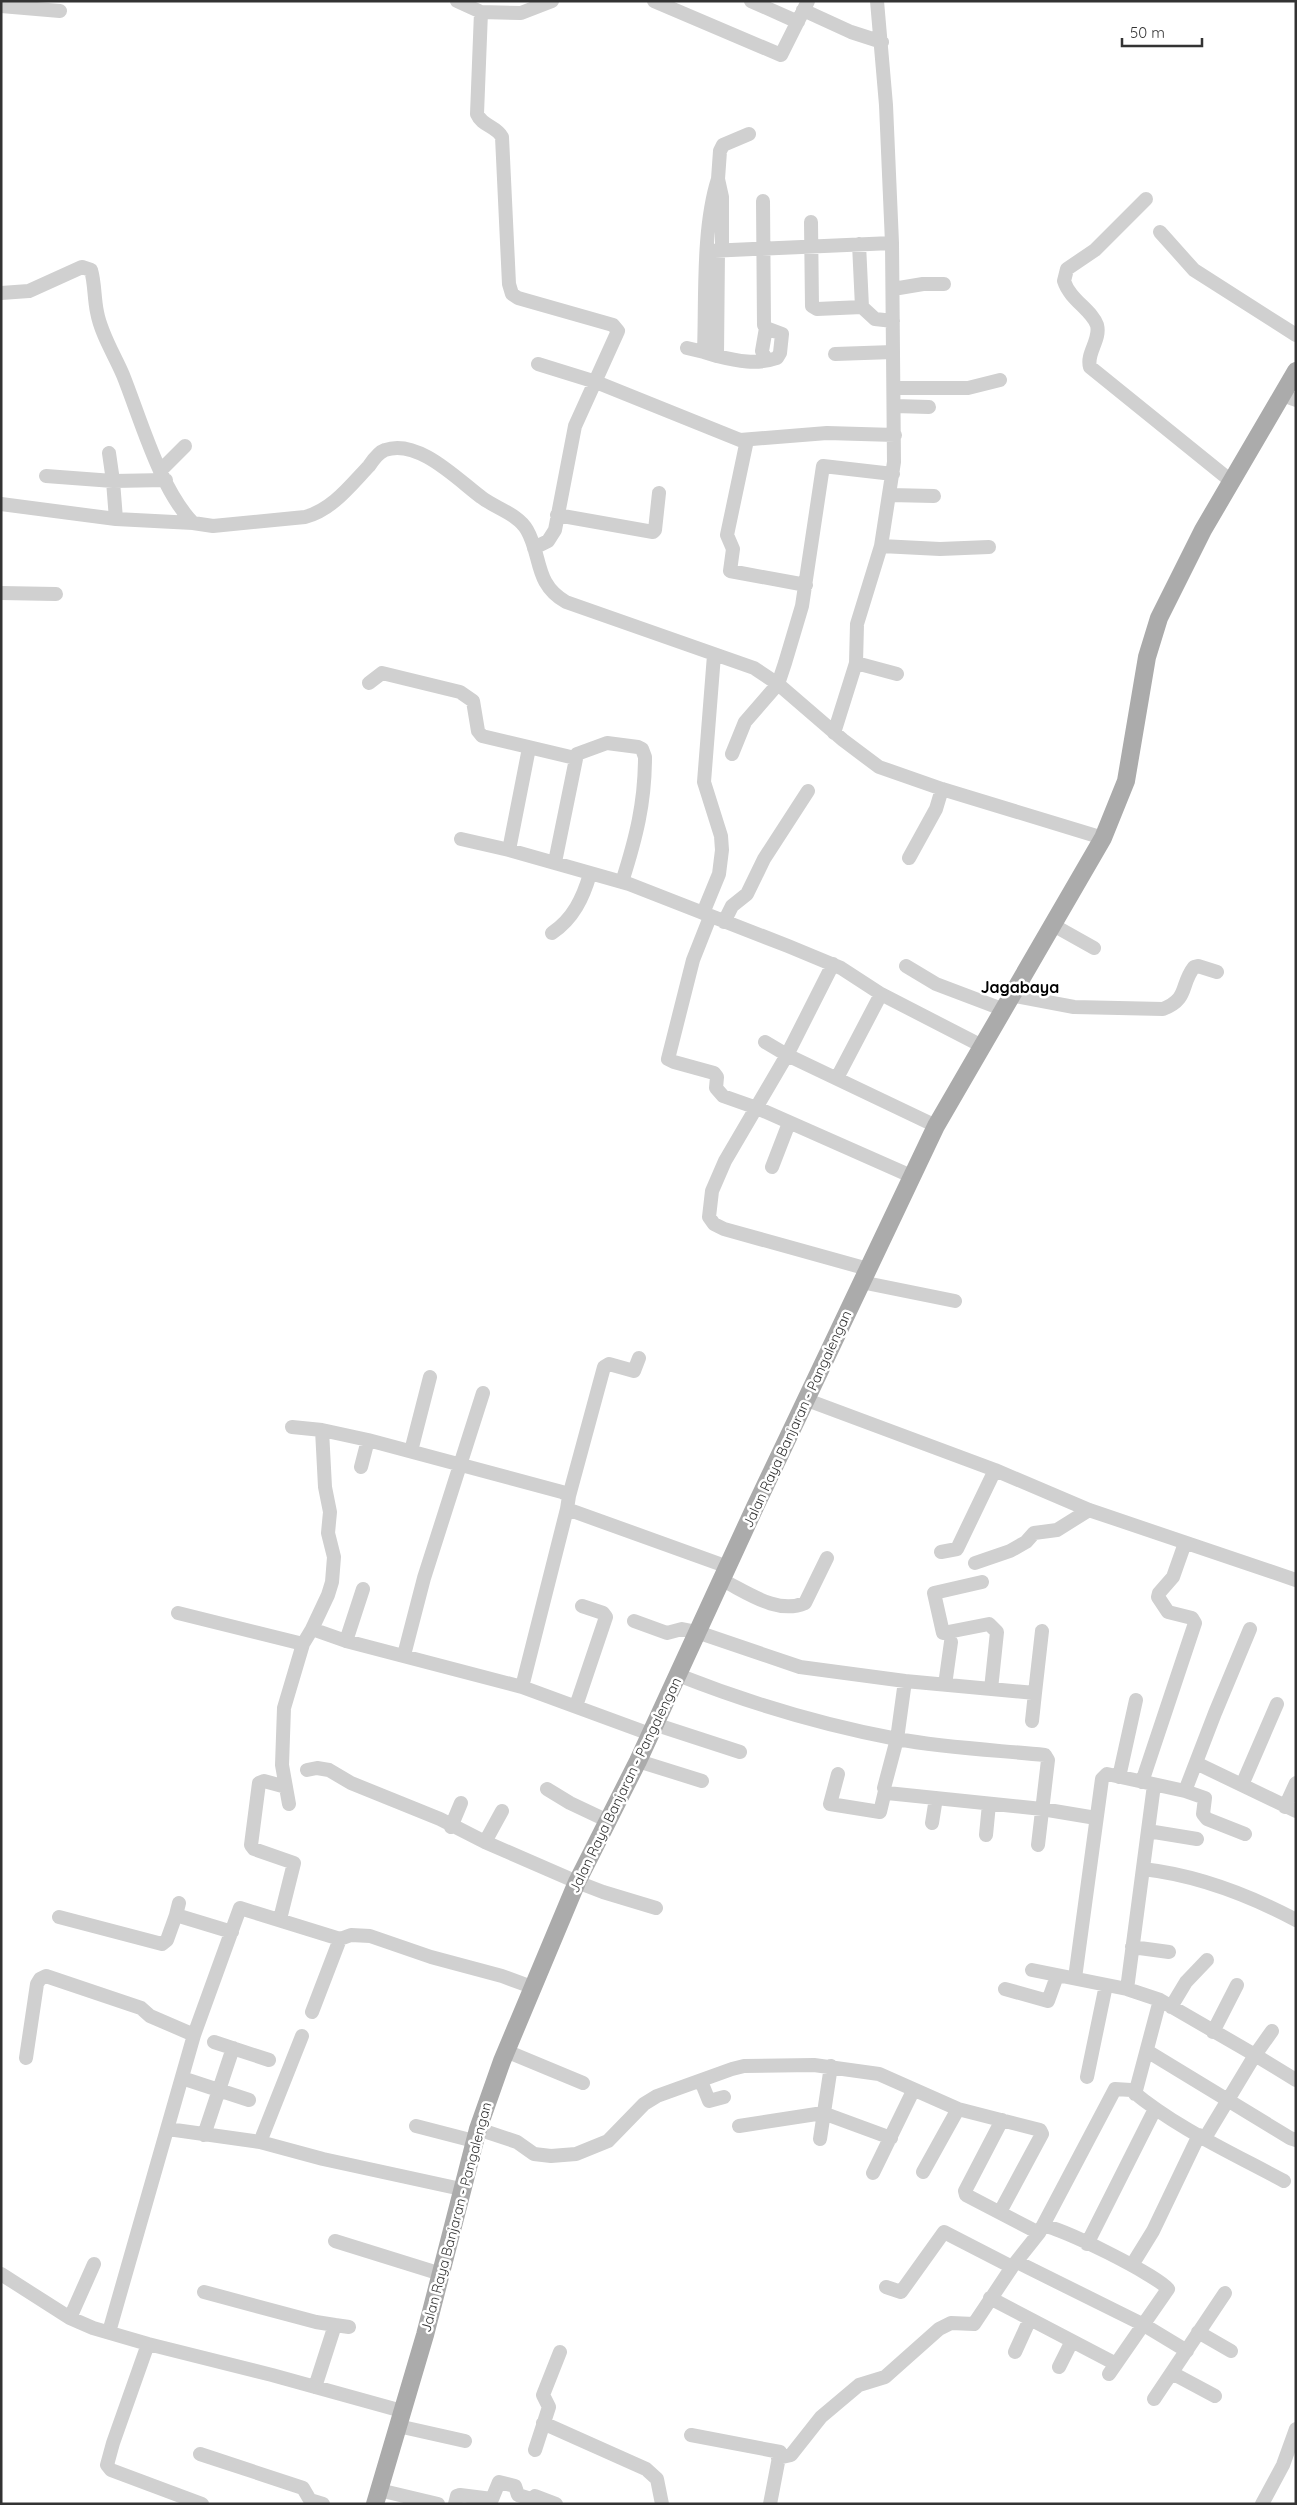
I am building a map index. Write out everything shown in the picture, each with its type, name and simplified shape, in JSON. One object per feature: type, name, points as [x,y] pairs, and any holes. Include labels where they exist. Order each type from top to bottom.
[{"type":"main road","name":"Jalan Raya Banjaran - Pangalengan","points":[[377,2497],[441,2274],[476,2135],[506,2051],[577,1882],[606,1820],[638,1761],[936,1126],[1006,1002],[1103,838],[1126,781],[1151,642],[1159,618],[1181,570],[1231,481],[1289,397],[1296,371]]},
{"type":"street","points":[[457,1],[481,12],[521,14],[552,1]]},
{"type":"street","points":[[654,1],[779,55],[782,55],[803,11]]},
{"type":"street","points":[[750,1],[803,11],[851,32],[882,42]]},
{"type":"street","points":[[834,733],[856,663],[858,624],[881,546],[893,474],[895,388],[892,243],[882,42],[877,1]]},
{"type":"street","points":[[1,6],[60,11]]},
{"type":"street","points":[[481,12],[477,114],[480,120],[499,132],[502,137],[508,269],[512,294],[518,298],[617,328],[616,337],[575,426],[551,537],[534,548]]},
{"type":"street","points":[[710,354],[716,251],[713,195],[718,178],[721,147],[749,134]]},
{"type":"street","points":[[1146,199],[1095,250],[1067,269],[1064,281],[1078,304],[1094,318],[1097,326],[1096,338],[1089,362],[1090,367],[1231,481]]},
{"type":"street","points":[[763,200],[764,318],[766,328],[762,351],[766,360]]},
{"type":"street","points":[[811,222],[812,306],[817,308],[862,307],[875,319],[893,321]]},
{"type":"street","points":[[1160,232],[1194,270],[1296,335]]},
{"type":"street","points":[[716,251],[892,243]]},
{"type":"street","points":[[859,244],[862,307]]},
{"type":"street","points":[[1,292],[29,291],[82,267],[91,270],[97,312],[104,335],[123,374],[146,439],[181,509],[193,523]]},
{"type":"street","points":[[893,289],[924,284],[944,284]]},
{"type":"street","points":[[687,348],[748,363],[777,358],[783,337],[779,331],[766,328]]},
{"type":"street","points":[[834,354],[893,352]]},
{"type":"street","points":[[538,364],[596,382],[734,438],[747,440],[827,433],[895,435]]},
{"type":"street","points":[[895,388],[968,388],[1000,380]]},
{"type":"street","points":[[895,406],[928,407]]},
{"type":"street","points":[[747,440],[727,535],[733,549],[730,571],[806,585]]},
{"type":"street","points":[[46,476],[112,481],[164,475],[185,446]]},
{"type":"street","points":[[1,504],[116,519],[193,523],[213,526],[305,517],[328,507],[381,452],[387,449],[418,453],[435,462],[482,498],[512,516],[528,531],[538,567],[548,586],[566,602],[754,668],[778,684],[834,733],[879,767],[942,790],[1103,838]]},
{"type":"street","points":[[109,453],[116,519]]},
{"type":"street","points":[[732,754],[747,719],[778,684],[802,606],[823,466],[893,474]]},
{"type":"street","points":[[557,515],[653,532],[655,530],[659,493]]},
{"type":"street","points":[[890,495],[934,496]]},
{"type":"street","points":[[881,546],[940,549],[989,547]]},
{"type":"street","points":[[1,593],[56,594]]},
{"type":"street","points":[[714,655],[704,782],[721,836],[722,850],[719,874],[693,960],[668,1058],[674,1062],[714,1073],[717,1077],[716,1088],[718,1092],[911,1176]]},
{"type":"street","points":[[856,663],[898,674]]},
{"type":"street","points":[[369,683],[382,673],[460,692],[473,700],[478,731],[482,736],[575,758]]},
{"type":"street","points":[[555,862],[575,758],[579,752],[607,743],[638,746],[644,753],[640,825],[622,882]]},
{"type":"street","points":[[509,850],[529,748]]},
{"type":"street","points":[[909,858],[936,808],[942,790]]},
{"type":"street","points":[[724,922],[732,906],[747,894],[764,859],[808,791]]},
{"type":"street","points":[[461,839],[555,862],[622,882],[833,964],[881,994],[982,1046]]},
{"type":"street","points":[[552,933],[574,912],[586,889],[590,874]]},
{"type":"street","points":[[1053,925],[1094,948]]},
{"type":"street","points":[[833,964],[788,1055],[725,1161],[712,1191],[709,1217],[714,1224],[724,1230],[865,1275],[955,1301]]},
{"type":"street","points":[[906,966],[936,984],[1006,1002],[1074,1007],[1163,1009],[1174,1004],[1184,994],[1194,967],[1202,967],[1217,972]]},
{"type":"street","points":[[837,1078],[881,994]]},
{"type":"street","points":[[765,1042],[788,1055],[936,1126]]},
{"type":"street","points":[[772,1166],[789,1123]]},
{"type":"street","points":[[522,1686],[604,1367],[609,1364],[634,1372],[639,1358]]},
{"type":"street","points":[[411,1451],[430,1377]]},
{"type":"street","points":[[404,1655],[424,1578],[482,1393]]},
{"type":"street","points":[[807,1400],[995,1470],[1089,1510],[1296,1580]]},
{"type":"street","points":[[292,1427],[322,1430],[368,1440],[562,1492],[568,1503],[725,1574],[774,1605],[796,1607],[805,1603],[827,1558]]},
{"type":"street","points":[[290,1804],[282,1765],[284,1708],[303,1644],[328,1595],[332,1582],[334,1557],[328,1534],[330,1512],[325,1487],[322,1430]]},
{"type":"street","points":[[362,1467],[368,1440]]},
{"type":"street","points":[[941,1552],[957,1549],[995,1470]]},
{"type":"street","points":[[975,1563],[1010,1551],[1026,1542],[1034,1533],[1057,1530],[1089,1510]]},
{"type":"street","points":[[1127,1989],[1148,1831],[1148,1783],[1195,1623],[1192,1618],[1168,1612],[1158,1597],[1159,1593],[1173,1577],[1185,1543]]},
{"type":"street","points":[[982,1582],[934,1593],[943,1633],[989,1624],[997,1632],[991,1689]]},
{"type":"street","points":[[346,1641],[363,1589]]},
{"type":"street","points":[[576,1706],[606,1617],[603,1613],[582,1606]]},
{"type":"street","points":[[178,1613],[303,1644]]},
{"type":"street","points":[[634,1621],[667,1633],[682,1629],[697,1632],[800,1667],[905,1681],[1034,1693]]},
{"type":"street","points":[[312,1629],[346,1641],[522,1686],[576,1706],[652,1729],[740,1752]]},
{"type":"street","points":[[1185,1791],[1250,1629]]},
{"type":"street","points":[[1032,1721],[1042,1631]]},
{"type":"street","points":[[945,1685],[951,1642]]},
{"type":"street","points":[[678,1675],[729,1695],[786,1713],[897,1739],[1044,1755],[1048,1760],[1038,1845]]},
{"type":"street","points":[[838,1774],[830,1804],[880,1812],[897,1739],[905,1681]]},
{"type":"street","points":[[1119,1777],[1136,1700]]},
{"type":"street","points":[[1242,1785],[1277,1704]]},
{"type":"street","points":[[638,1761],[702,1781]]},
{"type":"street","points":[[1196,1763],[1290,1809],[1296,1783]]},
{"type":"street","points":[[307,1770],[317,1768],[329,1770],[351,1783],[440,1819],[485,1842],[577,1882],[656,1908]]},
{"type":"street","points":[[1075,1978],[1096,1818],[1104,1776],[1107,1774],[1185,1791],[1205,1798],[1203,1814],[1207,1819],[1246,1834]]},
{"type":"street","points":[[280,1919],[294,1863],[254,1849],[251,1845],[260,1783],[264,1781],[286,1787]]},
{"type":"street","points":[[547,1789],[570,1803],[606,1820]]},
{"type":"street","points":[[884,1791],[1042,1809],[1096,1818]]},
{"type":"street","points":[[932,1823],[936,1798]]},
{"type":"street","points":[[451,1826],[461,1803]]},
{"type":"street","points":[[986,1835],[989,1804]]},
{"type":"street","points":[[485,1842],[502,1811]]},
{"type":"street","points":[[1148,1831],[1196,1839]]},
{"type":"street","points":[[1143,1869],[1169,1872],[1205,1882],[1270,1906],[1296,1920]]},
{"type":"street","points":[[109,2332],[194,2035],[240,1908],[340,1939],[351,1935],[370,1936],[431,1957],[502,1976],[532,1987]]},
{"type":"street","points":[[59,1918],[162,1944],[167,1940],[178,1909],[232,1932]]},
{"type":"street","points":[[312,2012],[340,1939]]},
{"type":"street","points":[[1132,1948],[1169,1952]]},
{"type":"street","points":[[1136,2094],[1147,2051],[1165,2004],[1207,1960]]},
{"type":"street","points":[[1032,1970],[1127,1989],[1165,2004],[1295,2078]]},
{"type":"street","points":[[26,2058],[37,1984],[40,1979],[46,1976],[141,2008],[150,2016],[194,2035]]},
{"type":"street","points":[[1005,1990],[1048,2001],[1056,1976]]},
{"type":"street","points":[[1087,2077],[1106,1985]]},
{"type":"street","points":[[1213,2032],[1237,1985]]},
{"type":"street","points":[[1132,2265],[1153,2231],[1202,2137],[1272,2031]]},
{"type":"street","points":[[260,2142],[302,2036]]},
{"type":"street","points":[[214,2042],[270,2060]]},
{"type":"street","points":[[204,2135],[233,2048]]},
{"type":"street","points":[[506,2051],[583,2082]]},
{"type":"street","points":[[1147,2051],[1227,2101],[1296,2140]]},
{"type":"street","points":[[416,2126],[517,2142],[534,2154],[550,2156],[576,2154],[608,2141],[644,2104],[657,2096],[700,2081],[744,2066],[832,2066],[887,2077],[913,2091],[958,2109],[1040,2130],[1042,2134],[1000,2212]]},
{"type":"street","points":[[820,2139],[832,2066]]},
{"type":"street","points":[[188,2080],[249,2100]]},
{"type":"street","points":[[700,2081],[709,2101],[724,2097]]},
{"type":"street","points":[[691,2435],[779,2455],[791,2455],[821,2416],[839,2404],[845,2395],[859,2385],[885,2376],[939,2329],[951,2323],[974,2324],[990,2298],[1041,2229],[1112,2092],[1117,2088],[1123,2088],[1136,2094],[1155,2109],[1237,2158],[1284,2181]]},
{"type":"street","points":[[874,2174],[913,2091]]},
{"type":"street","points":[[923,2172],[958,2109]]},
{"type":"street","points":[[1087,2244],[1155,2109]]},
{"type":"street","points":[[740,2126],[824,2113],[890,2138]]},
{"type":"street","points":[[990,2298],[1072,2341],[1112,2369],[1168,2289],[1132,2265],[1060,2229],[1041,2229],[966,2195],[965,2191],[1002,2120]]},
{"type":"street","points":[[168,2129],[260,2142],[324,2159],[461,2189]]},
{"type":"street","points":[[886,2287],[901,2292],[944,2232],[1144,2325],[1187,2351]]},
{"type":"street","points":[[334,2241],[441,2274]]},
{"type":"street","points":[[70,2318],[94,2264]]},
{"type":"street","points":[[1,2274],[70,2318],[148,2344],[315,2387],[466,2441]]},
{"type":"street","points":[[204,2292],[316,2322],[349,2327]]},
{"type":"street","points":[[1154,2398],[1225,2293]]},
{"type":"street","points":[[1015,2352],[1030,2319]]},
{"type":"street","points":[[315,2387],[335,2325]]},
{"type":"street","points":[[1198,2332],[1231,2352]]},
{"type":"street","points":[[1059,2367],[1072,2341]]},
{"type":"street","points":[[148,2344],[113,2443],[108,2465],[111,2470],[202,2504]]},
{"type":"street","points":[[535,2450],[549,2407],[543,2395],[560,2352]]},
{"type":"street","points":[[1172,2373],[1215,2396]]},
{"type":"street","points":[[543,2423],[646,2468],[657,2480],[662,2504]]},
{"type":"street","points":[[1262,2504],[1283,2465],[1296,2429]]},
{"type":"street","points":[[200,2454],[304,2488],[314,2502]]},
{"type":"street","points":[[770,2504],[779,2455]]},
{"type":"street","points":[[455,2504],[457,2496],[460,2495],[492,2499],[498,2482],[515,2486],[518,2495],[531,2499],[535,2496],[556,2504]]},
{"type":"street","points":[[377,2497],[438,2504]]},
{"type":"district","name":"Jagabaya","points":[[1020,987]]}]
